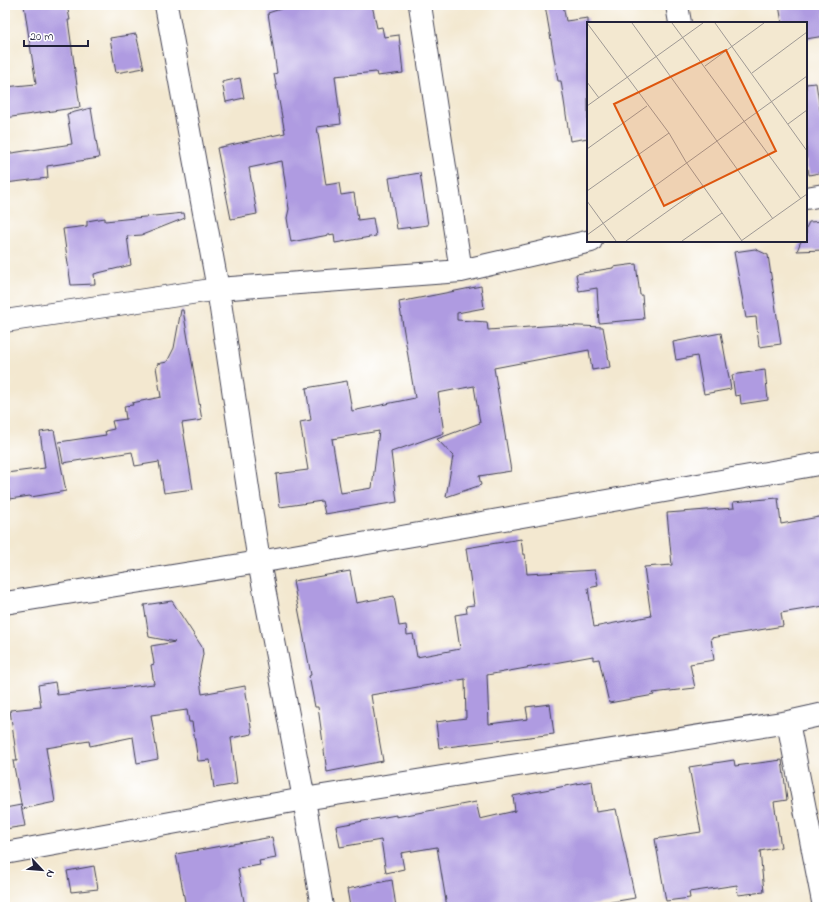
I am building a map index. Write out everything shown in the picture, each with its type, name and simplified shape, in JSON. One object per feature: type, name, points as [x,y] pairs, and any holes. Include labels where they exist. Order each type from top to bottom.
[{"type":"street","points":[[166,5],[218,289],[259,562],[304,799],[322,907]]},
{"type":"street","points":[[420,5],[461,271]]},
{"type":"street","points":[[677,5],[680,22]]},
{"type":"street","points":[[807,198],[824,195]]},
{"type":"street","points":[[5,321],[218,289],[461,271],[587,242]]},
{"type":"street","points":[[5,604],[259,562],[824,463]]},
{"type":"street","points":[[5,853],[304,799],[788,722],[824,714]]},
{"type":"street","points":[[788,722],[824,907]]},
{"type":"building","points":[[24,5],[67,5],[80,107],[5,118],[5,87],[36,84]]},
{"type":"building","points":[[293,5],[319,5],[319,9],[338,5],[372,5],[377,28],[382,27],[384,37],[399,35],[403,73],[377,76],[376,72],[335,76],[341,124],[317,127],[326,185],[339,183],[341,195],[354,193],[358,220],[373,218],[376,236],[335,243],[334,234],[291,242],[287,218],[289,209],[282,161],[249,168],[257,214],[231,219],[217,148],[285,133],[274,74],[277,73],[268,13]]},
{"type":"building","points":[[545,5],[563,5],[566,21],[588,18],[587,138],[570,141],[561,81],[558,81]]},
{"type":"building","points":[[779,5],[824,5],[824,36],[807,39],[807,22],[782,22]]},
{"type":"building","points":[[136,34],[144,68],[116,73],[110,38]]},
{"type":"building","points":[[240,78],[244,98],[226,102],[222,82]]},
{"type":"building","points":[[816,83],[824,135],[824,172],[809,175],[807,169],[807,84]]},
{"type":"building","points":[[91,108],[99,158],[47,166],[48,178],[5,183],[5,154],[72,144],[67,114]]},
{"type":"building","points":[[420,173],[428,225],[397,229],[389,178]]},
{"type":"building","points":[[184,213],[185,218],[142,235],[127,236],[131,265],[94,274],[95,284],[71,285],[63,229],[87,226],[87,221],[105,218],[105,221]]},
{"type":"building","points":[[824,221],[824,250],[797,251],[801,242],[807,242],[807,226],[809,222]]},
{"type":"building","points":[[755,249],[768,255],[781,344],[759,347],[756,317],[746,318],[734,252]]},
{"type":"building","points":[[636,264],[640,295],[642,295],[644,319],[599,323],[597,288],[579,291],[576,274]]},
{"type":"building","points":[[481,286],[484,308],[457,313],[457,320],[487,322],[488,330],[558,325],[603,327],[610,367],[592,370],[589,350],[494,368],[511,471],[479,476],[481,485],[446,497],[453,456],[437,439],[480,423],[474,386],[438,393],[444,433],[391,452],[397,502],[325,514],[322,501],[280,507],[276,474],[308,470],[300,422],[311,420],[306,388],[347,381],[352,411],[415,398],[399,302]],"holes":[[[379,431],[372,488],[341,493],[332,439]]]},
{"type":"building","points":[[181,310],[183,310],[202,420],[182,423],[193,489],[164,493],[159,462],[135,466],[132,452],[63,463],[59,442],[106,435],[105,431],[114,429],[112,421],[126,419],[124,406],[161,397],[156,367],[158,366],[157,364],[167,362],[174,348]]},
{"type":"building","points":[[721,333],[731,389],[704,394],[697,356],[676,360],[673,342]]},
{"type":"building","points":[[765,370],[768,400],[741,404],[740,395],[735,396],[732,375]]},
{"type":"building","points":[[54,430],[66,491],[10,499],[6,473],[45,468],[40,432]]},
{"type":"building","points":[[778,498],[781,524],[824,516],[824,606],[781,613],[783,626],[711,638],[714,660],[690,664],[695,688],[653,693],[654,695],[609,703],[599,659],[593,660],[593,656],[487,675],[489,724],[528,719],[526,707],[550,704],[554,734],[439,748],[436,722],[466,718],[465,679],[371,695],[383,761],[327,772],[318,707],[315,707],[309,676],[311,675],[293,581],[350,571],[356,603],[394,596],[399,626],[406,625],[407,635],[413,634],[417,657],[460,649],[455,615],[467,613],[466,606],[474,605],[466,548],[521,539],[523,554],[525,554],[527,574],[595,570],[598,586],[588,588],[594,627],[651,616],[644,567],[672,565],[667,513],[734,508],[733,502]]},
{"type":"building","points":[[172,601],[202,647],[203,654],[199,674],[202,694],[245,686],[252,734],[231,738],[237,784],[214,788],[210,760],[198,761],[192,722],[189,722],[187,710],[151,715],[158,759],[137,763],[133,737],[90,746],[89,741],[46,748],[55,802],[22,809],[13,761],[17,761],[10,710],[41,707],[38,685],[55,682],[57,695],[154,684],[151,665],[154,664],[151,646],[175,642],[149,637],[144,605]]},
{"type":"building","points":[[734,760],[735,766],[782,760],[787,800],[774,802],[781,847],[760,851],[764,892],[738,895],[737,885],[689,892],[690,898],[666,901],[655,839],[701,832],[689,767]]},
{"type":"building","points":[[592,781],[596,812],[616,809],[635,898],[583,907],[447,907],[437,847],[401,853],[404,869],[386,873],[381,840],[340,847],[336,826],[396,815],[396,817],[476,802],[480,819],[515,811],[513,796]]},
{"type":"building","points":[[21,805],[25,826],[5,829],[5,808]]},
{"type":"building","points":[[272,837],[276,858],[259,861],[260,865],[238,869],[245,907],[186,907],[176,854]]},
{"type":"building","points":[[94,866],[98,889],[71,892],[67,871]]},
{"type":"building","points":[[392,880],[396,907],[350,907],[347,889]]}]
